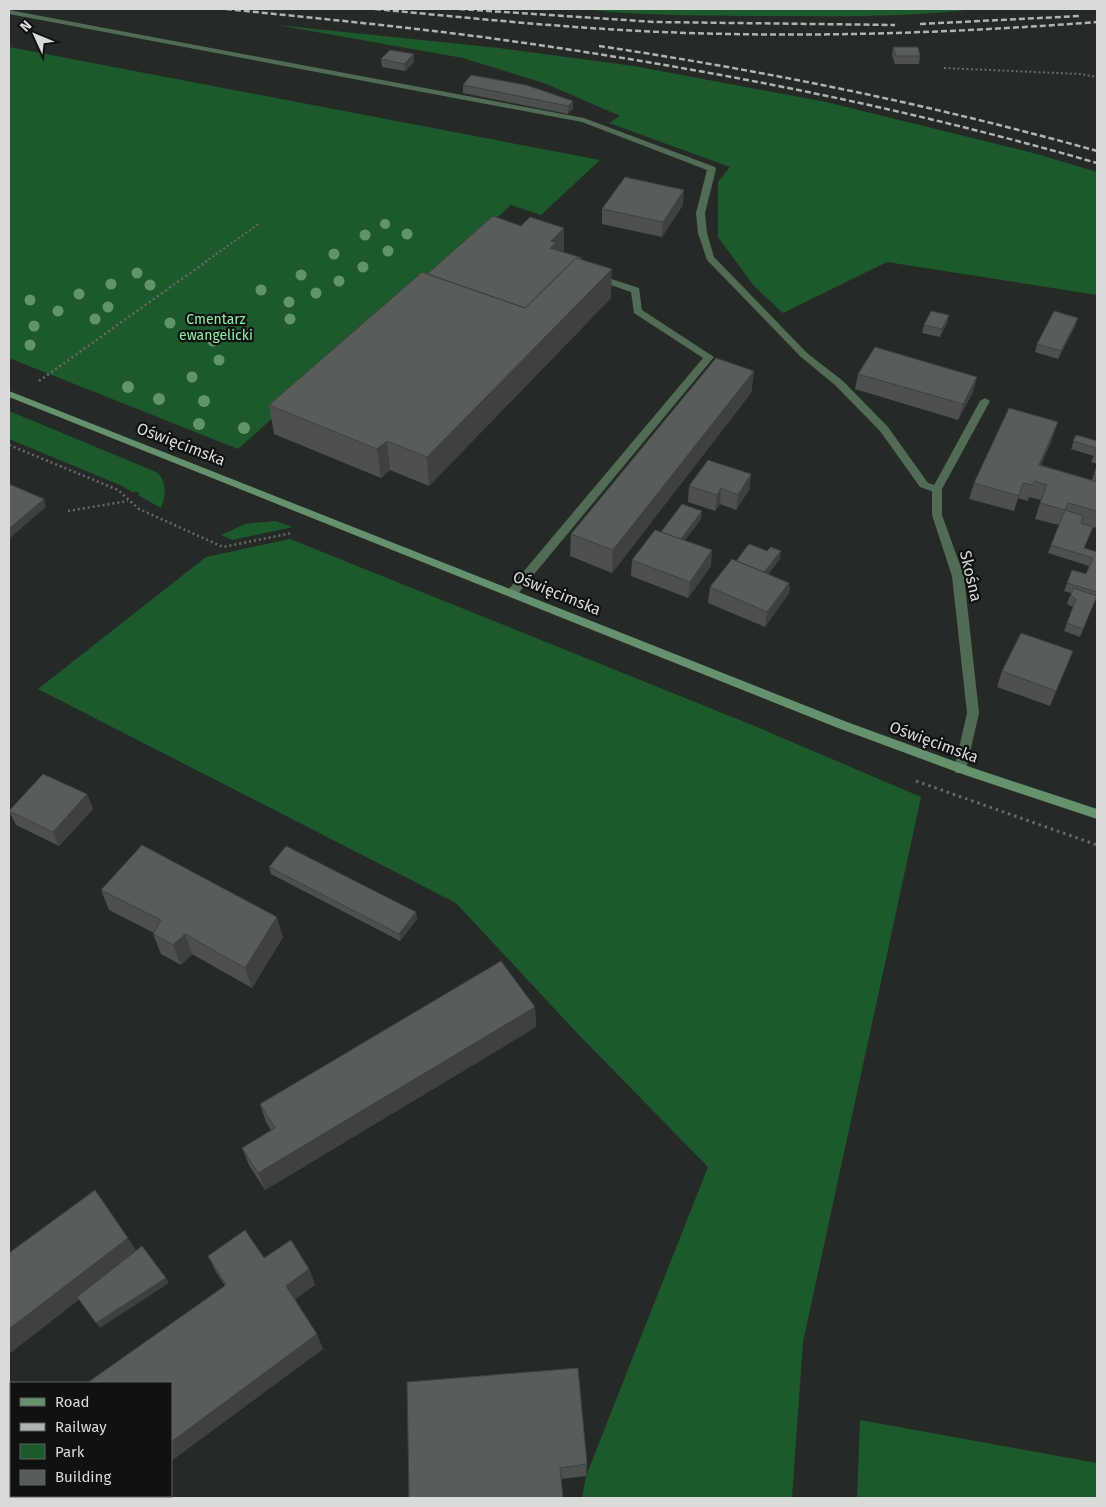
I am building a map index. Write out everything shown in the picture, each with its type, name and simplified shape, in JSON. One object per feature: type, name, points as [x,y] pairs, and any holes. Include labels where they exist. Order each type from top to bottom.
[{"type":"main road","name":"Oświęcimska","points":[[9,394],[960,770],[1097,814]]},
{"type":"street","points":[[9,12],[584,120],[712,169],[700,205],[702,239],[710,258],[804,355],[839,383],[884,429],[924,486],[937,489]]},
{"type":"street","points":[[512,593],[709,356],[637,311],[636,290],[582,273]]},
{"type":"street","name":"Skośna","points":[[960,770],[973,712],[958,576],[937,515],[937,489],[985,401]]},
{"type":"path","points":[[944,68],[1080,74],[1097,78]]},
{"type":"path","points":[[38,382],[260,223]]},
{"type":"path","points":[[9,445],[118,490],[139,509],[212,542]]},
{"type":"path","points":[[68,511],[129,501]]},
{"type":"green space","points":[[583,9],[976,9],[893,15],[755,16],[669,15]]},
{"type":"green space","points":[[277,25],[499,48],[634,66],[826,102],[1037,154],[1097,172],[1097,295],[887,262],[783,313],[754,286],[718,237],[718,182],[730,167],[609,123],[620,116],[544,83],[463,58]]},
{"type":"green space","name":"Cmentarz ewangelicki","points":[[9,47],[600,160],[541,215],[511,205],[238,449],[9,358]]},
{"type":"green space","points":[[9,411],[156,472],[160,475],[164,484],[164,498],[161,508],[138,495],[139,493],[135,491],[134,493],[120,485],[9,439]]},
{"type":"green space","points":[[275,521],[293,527],[232,540],[221,535],[245,524]]},
{"type":"green space","points":[[290,539],[757,727],[921,797],[803,1342],[792,1498],[582,1498],[586,1476],[708,1167],[578,1034],[456,903],[38,689],[206,557]]},
{"type":"green space","points":[[860,1420],[1097,1463],[1097,1498],[857,1498]]},
{"type":"building","points":[[893,47],[918,47],[920,56],[896,56]]},
{"type":"building","points":[[390,50],[414,54],[404,64],[381,59]]},
{"type":"building","points":[[471,75],[526,85],[573,101],[568,106],[463,85]]},
{"type":"building","points":[[625,177],[684,190],[663,222],[602,209]]},
{"type":"building","points":[[493,216],[521,226],[530,217],[564,228],[551,241],[556,243],[550,248],[582,258],[576,258],[525,308],[427,274]]},
{"type":"building","points":[[576,258],[612,269],[427,457],[387,441],[377,449],[269,405],[422,272],[525,308]]},
{"type":"building","points":[[931,311],[949,315],[942,329],[924,325]]},
{"type":"building","points":[[1054,311],[1078,318],[1061,351],[1037,344]]},
{"type":"building","points":[[875,347],[977,377],[963,404],[858,374]]},
{"type":"building","points":[[716,358],[754,371],[613,550],[571,534]]},
{"type":"building","points":[[1009,408],[1058,422],[1039,465],[1097,482],[1097,511],[1068,503],[1065,510],[1040,503],[1047,485],[1034,481],[1033,485],[1023,483],[1019,496],[974,483]]},
{"type":"building","points":[[1076,435],[1097,441],[1097,455],[1094,454],[1096,448],[1073,441]]},
{"type":"building","points":[[708,460],[751,474],[738,495],[721,488],[717,495],[689,486]]},
{"type":"building","points":[[9,484],[44,499],[9,529]]},
{"type":"building","points":[[682,504],[702,511],[681,539],[661,532]]},
{"type":"building","points":[[1065,510],[1083,516],[1081,523],[1093,527],[1084,548],[1097,552],[1097,592],[1067,583],[1072,570],[1086,574],[1093,558],[1051,545]]},
{"type":"building","points":[[655,530],[712,550],[690,582],[632,560]]},
{"type":"building","points":[[749,544],[767,551],[771,547],[781,551],[764,572],[736,561]]},
{"type":"building","points":[[732,559],[789,583],[767,612],[710,587]]},
{"type":"building","points":[[1073,588],[1097,596],[1083,629],[1067,623],[1076,599],[1071,596]]},
{"type":"building","points":[[1021,633],[1073,651],[1056,691],[1002,671]]},
{"type":"building","points":[[43,774],[87,794],[53,832],[9,811]]},
{"type":"building","points":[[142,845],[277,917],[245,968],[185,934],[173,945],[153,934],[161,920],[101,890]]},
{"type":"building","points":[[286,846],[416,912],[399,934],[269,867]]},
{"type":"building","points":[[501,961],[535,1007],[258,1173],[242,1148],[275,1128],[260,1104]]},
{"type":"building","points":[[95,1190],[128,1238],[9,1329],[9,1253]]},
{"type":"building","points":[[245,1230],[264,1258],[291,1240],[309,1269],[286,1286],[317,1334],[172,1441],[172,1382],[88,1382],[226,1285],[208,1256]]},
{"type":"building","points":[[142,1246],[166,1278],[96,1323],[77,1297]]},
{"type":"building","points":[[578,1368],[587,1464],[560,1468],[563,1498],[409,1498],[407,1382]]},
{"type":"railway","points":[[226,9],[482,37],[664,65],[810,92],[882,108],[1026,143],[1097,163]]},
{"type":"railway","points":[[375,9],[590,28],[771,35],[988,29],[1097,22]]},
{"type":"railway","points":[[459,9],[655,22],[895,25]]},
{"type":"railway","points":[[920,24],[1080,16]]},
{"type":"railway","points":[[599,46],[725,66],[912,104],[1097,151]]}]
